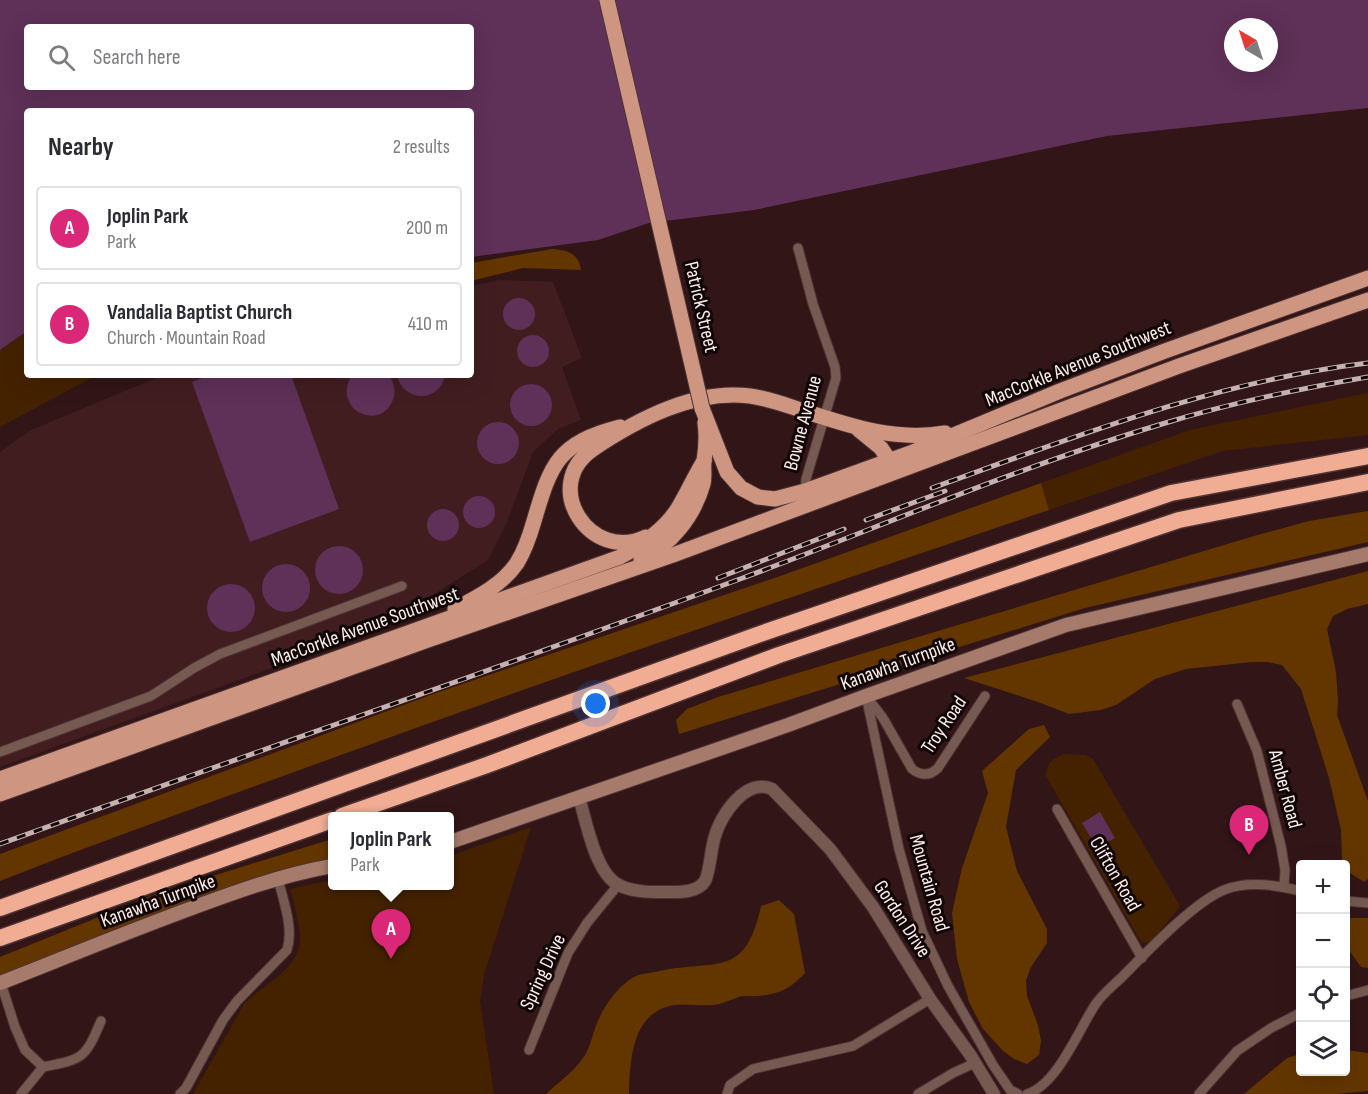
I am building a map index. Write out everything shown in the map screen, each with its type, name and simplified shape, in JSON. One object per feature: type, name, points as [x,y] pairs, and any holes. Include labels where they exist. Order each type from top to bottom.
[{"type":"highway","points":[[0,908],[749,638],[1171,493],[1368,456]]},
{"type":"highway","points":[[353,812],[487,765],[779,655],[1179,520],[1368,483]]},
{"type":"highway","points":[[0,938],[328,822]]},
{"type":"main road","name":"Patrick Street","points":[[601,579],[645,558],[662,547],[676,533],[688,517],[704,482],[710,457],[702,408],[608,0]]},
{"type":"main road","name":"MacCorkle Avenue Southwest","points":[[894,466],[1060,391],[1368,278]]},
{"type":"main road","name":"MacCorkle Avenue Southwest","points":[[806,499],[1368,300]]},
{"type":"main road","points":[[405,635],[468,603],[506,575],[517,562],[526,545],[549,475],[561,457],[571,448],[598,433],[638,422],[691,401],[729,394],[752,396],[856,428],[900,436],[932,435],[989,422]]},
{"type":"main road","points":[[638,422],[591,450],[582,459],[570,483],[570,498],[575,512],[584,525],[610,540],[619,542],[641,539],[663,527]]},
{"type":"main road","points":[[856,428],[876,443],[894,466]]},
{"type":"main road","points":[[710,457],[750,494],[775,499],[806,499]]},
{"type":"main road","name":"MacCorkle Avenue Southwest","points":[[0,779],[620,557],[638,547],[663,527],[676,511],[710,457]]},
{"type":"main road","points":[[601,579],[663,559],[806,499]]},
{"type":"main road","name":"Kanawha Turnpike","points":[[454,841],[788,725],[1066,625],[1368,554]]},
{"type":"main road","name":"MacCorkle Avenue Southwest","points":[[0,794],[601,579]]},
{"type":"main road","name":"Kanawha Turnpike","points":[[0,983],[124,933],[278,878],[328,867]]},
{"type":"street","name":"Bowne Avenue","points":[[798,248],[813,304],[836,367],[834,390],[806,479],[806,499]]},
{"type":"street","points":[[0,752],[151,696],[207,661],[234,649],[402,586]]},
{"type":"street","name":"Troy Road","points":[[866,696],[884,718],[912,769],[919,774],[926,774],[938,768],[985,696]]},
{"type":"street","name":"Mountain Road","points":[[866,696],[898,849],[922,931],[948,986],[993,1065],[1010,1090],[1018,1094]]},
{"type":"street","name":"Amber Road","points":[[1237,704],[1257,751],[1268,793],[1281,846],[1285,870],[1284,887]]},
{"type":"street","name":"Gordon Drive","points":[[618,885],[645,892],[695,890],[705,881],[715,834],[721,821],[750,788],[766,786],[772,789],[830,849],[873,907],[930,999],[994,1094]]},
{"type":"street","points":[[579,797],[598,858],[606,875],[618,885]]},
{"type":"street","name":"Clifton Road","points":[[1057,809],[1142,958]]},
{"type":"street","points":[[180,1094],[186,1088],[223,1020],[237,1001],[287,950],[291,939],[278,878]]},
{"type":"street","name":"Spring Drive","points":[[530,1050],[568,953],[587,923],[618,885]]},
{"type":"street","points":[[1027,1094],[1037,1091],[1053,1074],[1096,1002],[1198,905],[1224,890],[1252,885],[1296,890]]},
{"type":"street","points":[[1350,901],[1368,903]]},
{"type":"street","points":[[0,983],[15,1027],[26,1050],[43,1067]]},
{"type":"street","points":[[1350,995],[1368,990]]},
{"type":"street","points":[[727,1094],[730,1085],[753,1069],[853,1046],[930,999]]},
{"type":"street","points":[[1199,1094],[1237,1051],[1271,1028],[1296,1015]]},
{"type":"street","points":[[21,1094],[43,1067],[74,1061],[82,1056],[90,1048],[101,1021]]},
{"type":"street","points":[[918,1094],[975,1063]]},
{"type":"shaded area","points":[[0,0],[1368,0],[1368,108],[1107,136],[754,210],[649,223],[598,240],[474,257],[474,108],[24,108],[24,333],[0,350]]},
{"type":"shaded area","points":[[552,249],[563,250],[575,256],[581,270],[523,268],[474,280],[474,262]]},
{"type":"shaded area","points":[[500,280],[553,282],[582,358],[562,367],[581,420],[558,429],[533,452],[507,522],[488,560],[379,629],[0,767],[0,452],[29,431],[156,378],[474,378],[474,285]]},
{"type":"shaded area","points":[[519,298],[530,303],[535,314],[530,325],[519,330],[508,325],[503,314],[508,303]]},
{"type":"shaded area","points":[[24,333],[24,378],[91,378],[0,427],[0,350]]},
{"type":"shaded area","points":[[533,335],[544,340],[549,351],[544,362],[533,367],[522,362],[517,351],[522,340]]},
{"type":"shaded area","points":[[202,378],[292,378],[339,509],[250,542],[192,382]]},
{"type":"shaded area","points":[[351,378],[390,378],[395,391],[392,402],[385,411],[377,415],[368,415],[352,406],[347,397],[347,387]]},
{"type":"shaded area","points":[[398,378],[444,378],[436,391],[429,395],[414,395],[406,391]]},
{"type":"shaded area","points":[[531,384],[546,390],[552,405],[546,420],[531,426],[516,420],[510,405],[516,390]]},
{"type":"shaded area","points":[[1368,393],[1368,435],[1223,451],[1049,510],[1041,483],[1190,430]]},
{"type":"shaded area","points":[[498,422],[513,428],[519,443],[513,458],[498,464],[483,458],[477,443],[483,428]]},
{"type":"shaded area","points":[[1041,483],[1049,510],[509,695],[82,849],[0,881],[0,854],[436,693],[783,575]]},
{"type":"shaded area","points":[[479,496],[490,501],[495,512],[490,523],[479,528],[468,523],[463,512],[468,501]]},
{"type":"shaded area","points":[[443,509],[454,514],[459,525],[454,536],[443,541],[432,536],[427,525],[432,514]]},
{"type":"shaded area","points":[[1368,511],[1368,542],[1085,608],[679,734],[676,720],[687,709],[718,697],[1254,536],[1309,521]]},
{"type":"shaded area","points":[[334,546],[344,546],[356,553],[363,565],[363,575],[356,587],[344,594],[334,594],[319,583],[315,575],[315,565],[326,550]]},
{"type":"shaded area","points":[[281,564],[291,564],[303,571],[310,583],[310,593],[303,605],[291,612],[281,612],[266,601],[262,593],[262,583],[273,568]]},
{"type":"shaded area","points":[[1368,571],[1368,604],[1347,609],[1333,616],[1327,629],[1336,672],[1337,715],[1368,801],[1368,879],[1364,882],[1350,873],[1350,860],[1342,860],[1341,830],[1329,778],[1301,689],[1282,665],[1252,662],[1186,669],[1155,679],[1116,705],[1101,710],[1069,714],[964,678]]},
{"type":"shaded area","points":[[226,584],[236,584],[248,591],[255,603],[255,613],[248,625],[236,632],[226,632],[211,621],[207,613],[207,603],[218,588]]},
{"type":"shaded area","points":[[1044,725],[1050,737],[1016,770],[1006,827],[1017,871],[1047,929],[1047,943],[1031,967],[1026,981],[1027,996],[1038,1025],[1041,1041],[1039,1055],[1027,1064],[1003,1051],[983,1029],[969,1002],[957,959],[952,913],[962,868],[988,793],[982,771],[1029,729]]},
{"type":"shaded area","points":[[1063,754],[1085,755],[1093,759],[1180,906],[1151,942],[1144,943],[1140,940],[1046,776],[1051,762]]},
{"type":"shaded area","points":[[1100,812],[1115,838],[1097,848],[1082,823]]},
{"type":"shaded area","points":[[531,827],[484,975],[480,1002],[494,1094],[193,1094],[244,1004],[279,976],[294,959],[300,939],[290,889],[328,881],[328,890],[454,890],[454,855]]},
{"type":"shaded area","points":[[328,840],[328,859],[216,891],[0,979],[0,957],[158,893]]},
{"type":"shaded area","points":[[779,900],[794,914],[805,973],[794,983],[772,994],[741,996],[716,1004],[675,1005],[661,1009],[650,1017],[636,1039],[629,1094],[546,1094],[581,1061],[605,1008],[624,984],[642,974],[726,961],[737,955],[747,945],[761,906]]},
{"type":"shaded area","points":[[1350,918],[1368,918],[1368,968],[1361,967],[1350,952]]},
{"type":"shaded area","points":[[1350,1051],[1368,1053],[1368,1091],[1336,1094],[1244,1094],[1287,1058],[1296,1055],[1296,1076],[1350,1076]]},
{"type":"railway","points":[[932,488],[1093,431],[1201,397],[1312,371],[1368,363]]},
{"type":"railway","points":[[0,844],[648,613],[1055,459],[1213,409],[1368,377]]},
{"type":"railway","points":[[866,520],[945,491]]},
{"type":"railway","points":[[718,578],[844,529]]},
{"type":"place","name":"Vandalia Baptist Church","points":[[1249,855]]},
{"type":"place","name":"Joplin Park","points":[[391,959]]}]
